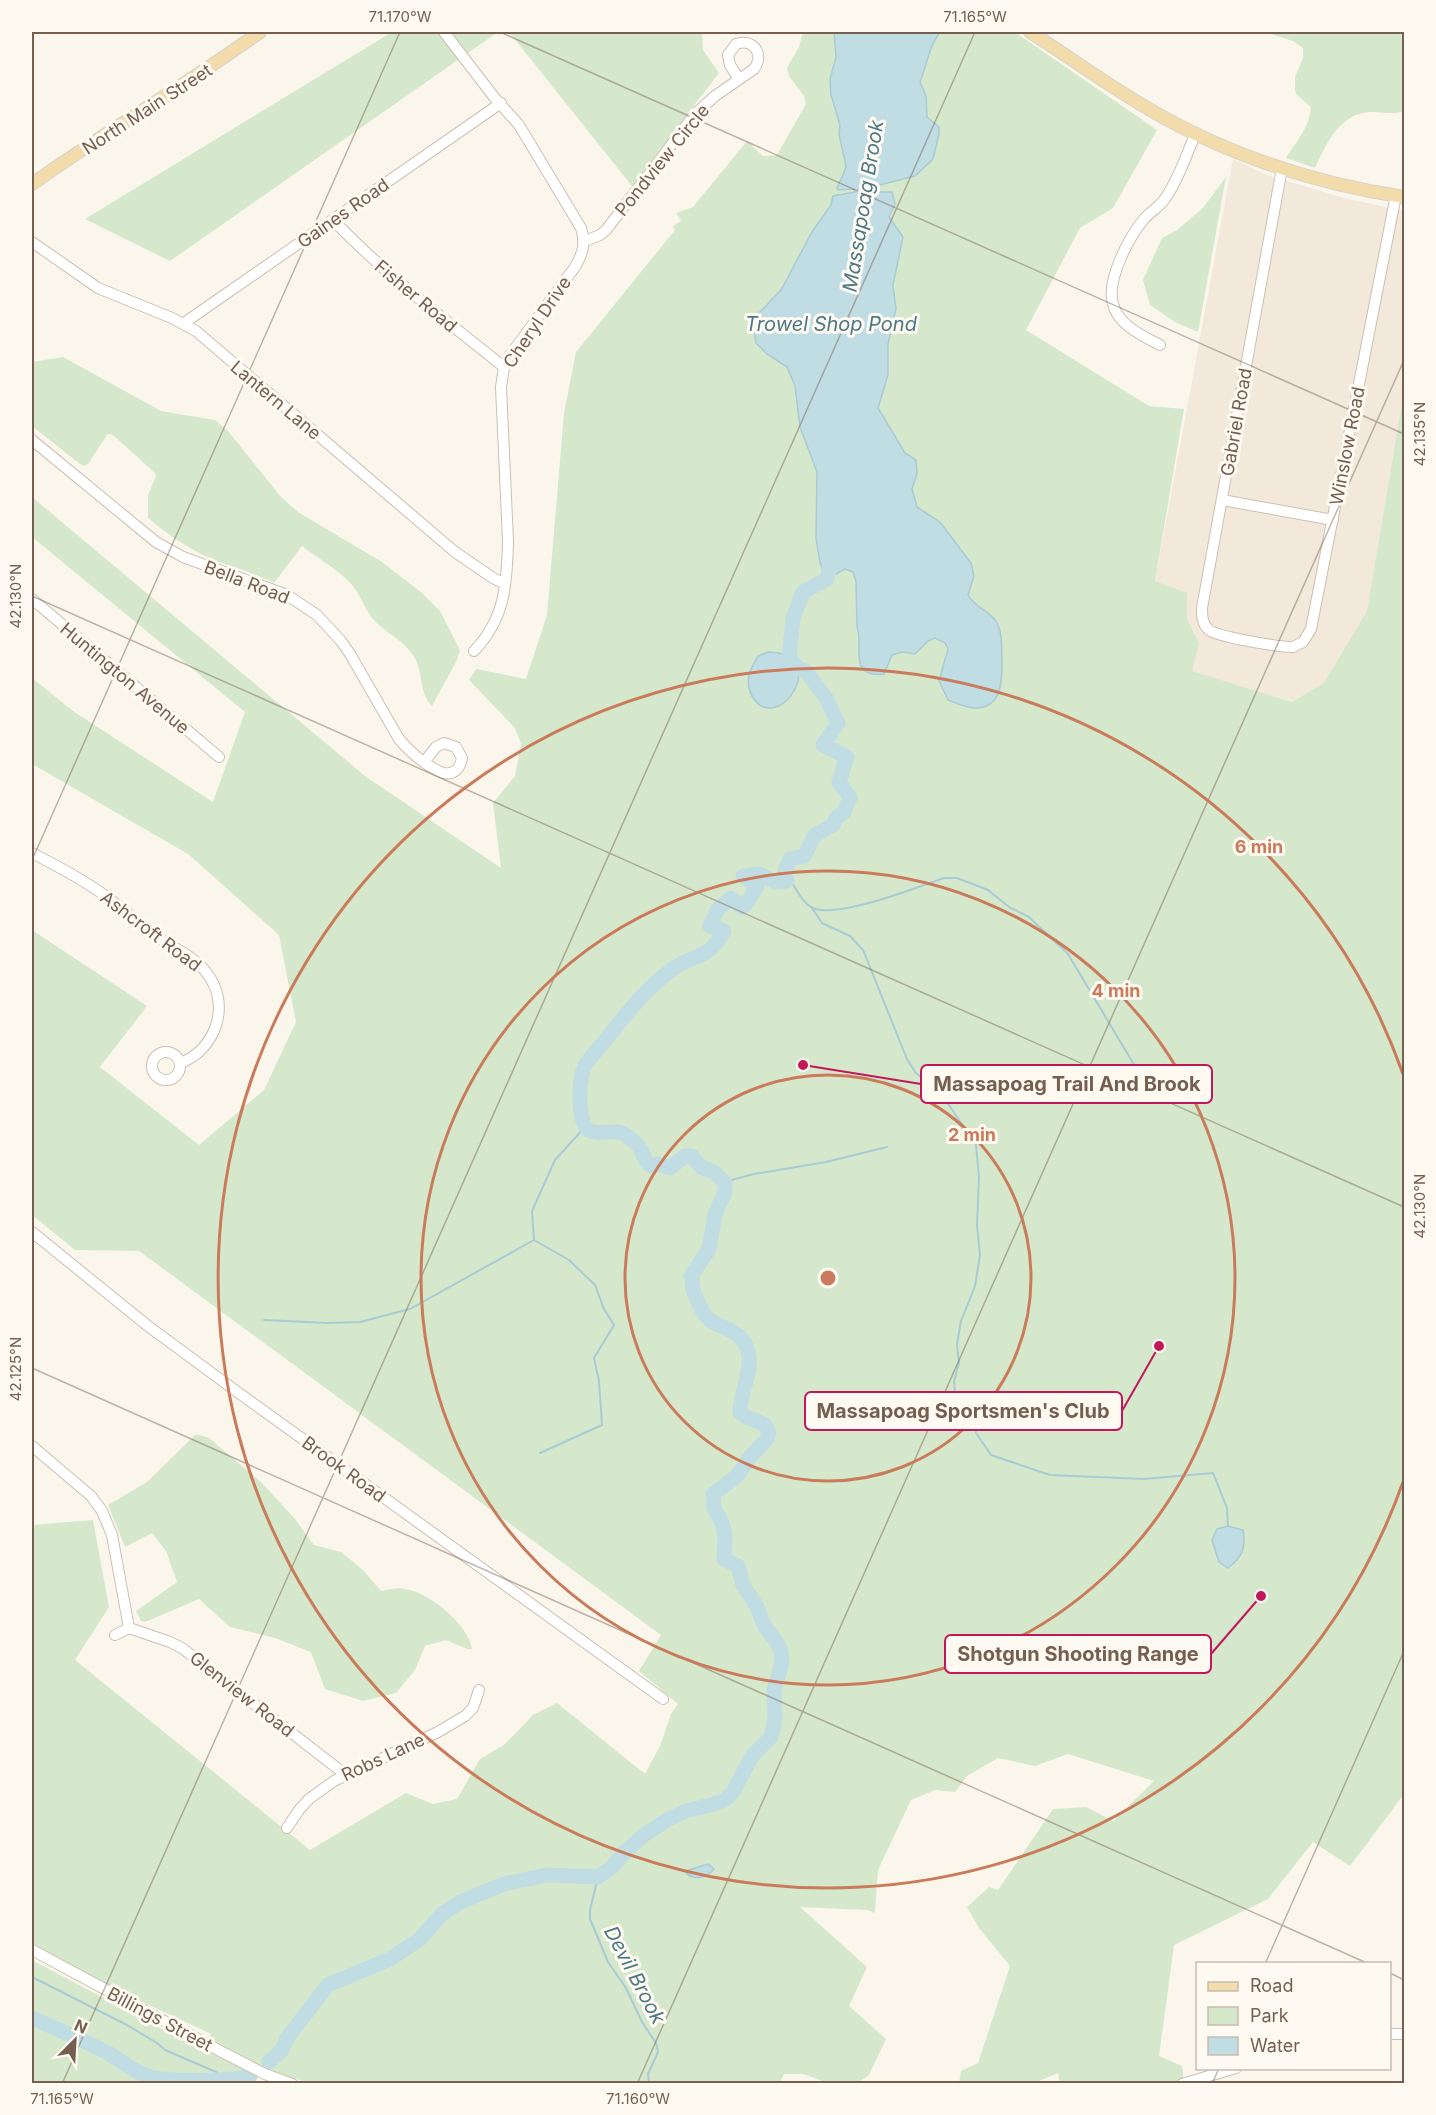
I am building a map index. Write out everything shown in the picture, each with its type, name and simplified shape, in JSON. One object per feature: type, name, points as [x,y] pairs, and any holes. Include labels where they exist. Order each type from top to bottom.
[{"type":"main road","name":"North Main Street","points":[[34,178],[214,65],[260,32]]},
{"type":"main road","points":[[1030,32],[1134,101],[1218,144],[1311,178],[1400,196]]},
{"type":"street","points":[[444,32],[519,125],[581,228],[585,241]]},
{"type":"street","name":"Pondview Circle","points":[[585,241],[606,230],[695,114],[739,79]]},
{"type":"street","name":"Gaines Road","points":[[184,324],[501,103]]},
{"type":"street","points":[[1160,345],[1141,336],[1123,321],[1113,304],[1113,281],[1130,237],[1145,217],[1164,201],[1196,133]]},
{"type":"street","name":"Gabriel Road","points":[[1252,641],[1212,632],[1203,622],[1202,608],[1282,168]]},
{"type":"street","name":"Winslow Road","points":[[1252,641],[1293,647],[1304,642],[1311,629],[1400,196]]},
{"type":"street","name":"Fisher Road","points":[[333,220],[356,244],[423,303],[504,367]]},
{"type":"street","name":"Cheryl Drive","points":[[474,651],[494,627],[505,584],[508,541],[501,387],[504,367],[513,351],[575,267],[585,241]]},
{"type":"street","name":"Lantern Lane","points":[[32,242],[98,288],[184,324],[201,335],[455,552],[505,584]]},
{"type":"street","name":"Bella Road","points":[[32,440],[156,542],[183,557],[287,595],[317,615],[350,654],[399,739],[424,762]]},
{"type":"street","points":[[1222,500],[1333,520]]},
{"type":"street","name":"Huntington Avenue","points":[[32,599],[219,757]]},
{"type":"street","name":"Ashcroft Road","points":[[32,853],[98,891],[154,936],[192,959],[207,973],[216,991],[217,1021],[214,1031],[200,1052],[180,1063]]},
{"type":"street","name":"Brook Road","points":[[32,1232],[148,1326],[663,1699]]},
{"type":"street","points":[[32,1446],[91,1496],[102,1511],[112,1535],[129,1628],[115,1635]]},
{"type":"street","name":"Glenview Road","points":[[129,1628],[182,1648],[346,1775]]},
{"type":"street","name":"Robs Lane","points":[[287,1828],[298,1810],[321,1789],[438,1732],[465,1716],[473,1708],[479,1690]]},
{"type":"street","name":"Billings Street","points":[[32,1950],[274,2081],[291,2084]]},
{"type":"street","points":[[1182,2084],[1229,2070]]},
{"type":"shaded area","points":[[1233,159],[1267,175],[1344,198],[1404,211],[1404,437],[1352,720],[1135,654],[1155,581]]},
{"type":"green space","points":[[392,32],[498,32],[170,261],[85,219]]},
{"type":"green space","points":[[509,32],[702,32],[703,50],[719,73],[632,186]]},
{"type":"green space","points":[[803,32],[1015,32],[1157,130],[1113,208],[1080,228],[1026,330],[1149,406],[1184,409],[1155,581],[1187,593],[1187,619],[1199,643],[1192,671],[1292,702],[1324,683],[1367,611],[1404,392],[1404,1794],[1350,1866],[1313,1842],[1268,1899],[1174,1945],[1159,2056],[1182,2066],[1184,2080],[1166,2084],[1060,2083],[1058,2073],[1034,2083],[959,2083],[961,2071],[978,2063],[1010,1966],[979,1928],[967,1907],[989,1887],[998,1890],[1053,1809],[1086,1807],[1113,1821],[1154,1781],[1068,1754],[1035,1766],[998,1758],[967,1776],[955,1792],[935,1790],[911,1800],[878,1870],[875,1913],[867,1910],[800,1907],[867,1967],[849,2006],[886,2039],[869,2075],[857,2083],[828,2083],[803,2074],[784,2074],[779,2084],[313,2084],[288,2077],[263,2066],[255,2083],[32,2083],[32,1960],[198,2048],[211,2034],[32,1950],[32,1525],[93,1520],[109,1607],[75,1660],[310,1850],[406,1793],[433,1804],[457,1799],[480,1759],[505,1744],[533,1715],[557,1703],[645,1774],[660,1746],[671,1714],[678,1704],[639,1671],[661,1635],[139,1251],[75,1250],[32,1215],[32,930],[147,1006],[100,1067],[199,1145],[264,1090],[296,1022],[279,935],[188,854],[32,764],[32,678],[73,711],[213,802],[245,712],[32,537],[32,497],[365,776],[501,868],[493,803],[515,776],[521,744],[515,728],[469,680],[476,669],[526,679],[547,615],[564,413],[576,352],[675,230],[673,226],[681,221],[676,213],[693,207],[747,141],[763,156],[777,155],[806,104],[804,96],[789,76],[787,68],[799,47]]},
{"type":"green space","points":[[1264,32],[1404,32],[1404,111],[1361,113],[1351,117],[1329,140],[1315,168],[1286,158],[1302,134],[1310,115],[1311,107],[1297,95],[1295,90],[1295,77],[1303,58],[1303,48],[1293,41]]},
{"type":"green space","points":[[1226,177],[1198,332],[1175,322],[1150,305],[1143,280],[1162,238],[1177,230],[1203,208]]},
{"type":"green space","points":[[63,357],[161,411],[215,420],[228,431],[281,497],[298,512],[382,562],[422,593],[440,611],[460,650],[432,706],[425,694],[419,668],[409,649],[372,618],[356,590],[347,580],[302,546],[274,583],[211,559],[183,544],[148,518],[148,495],[156,476],[155,473],[114,436],[107,435],[88,464],[84,466],[32,426],[32,362]]},
{"type":"green space","points":[[196,1434],[209,1438],[263,1484],[295,1519],[314,1545],[341,1552],[363,1570],[381,1591],[396,1588],[415,1591],[436,1603],[463,1630],[472,1649],[446,1640],[425,1646],[415,1670],[396,1693],[363,1701],[325,1689],[311,1652],[275,1638],[230,1627],[199,1599],[145,1622],[141,1621],[136,1611],[177,1582],[166,1551],[152,1533],[125,1547],[108,1505],[147,1482]]},
{"type":"water","name":"Trowel Shop Pond","points":[[834,32],[940,32],[920,82],[926,96],[927,117],[939,127],[933,159],[915,176],[868,188],[868,192],[892,192],[895,204],[889,217],[903,237],[893,285],[896,309],[888,344],[888,375],[878,408],[905,453],[916,460],[917,474],[912,489],[917,507],[940,522],[971,563],[974,576],[968,595],[975,604],[995,619],[999,627],[1002,645],[1001,683],[996,698],[984,707],[969,707],[948,700],[939,681],[948,649],[945,643],[935,638],[928,641],[915,654],[902,652],[892,655],[884,674],[873,674],[865,671],[861,666],[856,581],[853,572],[845,569],[827,579],[820,563],[816,538],[817,472],[800,427],[795,386],[787,367],[767,354],[756,343],[753,325],[758,314],[781,290],[812,232],[831,205],[833,196],[855,192],[854,189],[838,190],[837,188],[846,166],[839,134],[840,125],[831,95],[830,79],[836,57]]},
{"type":"water","points":[[768,652],[787,656],[797,665],[799,678],[794,690],[785,701],[774,707],[763,706],[752,696],[748,685],[750,671],[758,656]]},
{"type":"water","points":[[1228,1526],[1243,1530],[1244,1542],[1240,1556],[1228,1568],[1219,1562],[1212,1540],[1217,1529]]},
{"type":"water","points":[[708,1864],[714,1869],[700,1878],[692,1877],[685,1871]]},
{"type":"waterway","name":"Massapoag Brook","points":[[269,2062],[282,2050],[287,2038],[328,1985],[390,1959],[420,1939],[442,1914],[460,1902],[504,1884],[547,1875],[598,1877],[612,1867],[644,1835],[667,1820],[686,1811],[725,1800],[733,1792],[752,1756],[771,1737],[775,1719],[774,1690],[782,1663],[781,1651],[765,1627],[757,1607],[743,1585],[738,1566],[724,1559],[725,1535],[714,1508],[713,1494],[737,1476],[767,1439],[769,1433],[764,1424],[740,1412],[749,1363],[746,1346],[736,1334],[706,1316],[694,1293],[691,1276],[709,1249],[715,1215],[725,1192],[725,1183],[714,1172],[701,1167],[692,1156],[685,1156],[670,1168],[658,1164],[651,1166],[638,1145],[624,1134],[588,1130],[584,1124],[580,1107],[580,1087],[586,1064],[655,983],[682,963],[707,952],[718,941],[724,931],[710,926],[718,909],[731,898],[742,907],[757,886],[743,876],[759,874],[776,882],[787,881],[785,870],[790,859],[804,856],[815,835],[833,825],[836,818],[844,812],[850,798],[839,782],[847,757],[823,745],[838,723],[826,698],[806,671],[797,668],[789,657],[793,618],[803,592],[827,579],[831,561]]},
{"type":"waterway","points":[[785,870],[805,902],[813,908],[824,910],[858,906],[944,878],[957,878],[988,890],[1009,907],[1029,917],[1068,954],[1133,1063],[1152,1081],[1154,1087]]},
{"type":"waterway","points":[[812,908],[822,923],[850,936],[863,950],[907,1059],[915,1072],[942,1095],[976,1145],[979,1177],[977,1225],[980,1255],[975,1286],[961,1321],[957,1344],[959,1363],[954,1381],[956,1407],[976,1409],[976,1433],[991,1455],[1050,1475],[1144,1479],[1213,1473],[1227,1508],[1228,1526]]},
{"type":"waterway","points":[[264,1320],[360,1322],[410,1309],[534,1240],[532,1211],[555,1160],[585,1127]]},
{"type":"waterway","points":[[724,1182],[754,1174],[826,1162],[887,1147]]},
{"type":"waterway","points":[[534,1240],[569,1260],[595,1285],[604,1309],[614,1325],[594,1358],[599,1381],[602,1425],[540,1453]]},
{"type":"waterway","name":"Devil Brook","points":[[598,1877],[590,1919],[608,1962],[626,1988],[642,2022],[656,2043],[658,2052],[648,2074],[649,2084]]},
{"type":"waterway","points":[[32,1977],[127,2025],[165,2050],[216,2072],[223,2079]]},
{"type":"waterway","name":"Massapoag Brook","points":[[32,2018],[99,2048],[132,2069],[148,2076],[168,2080],[228,2079],[250,2076]]},
{"type":"place","name":"Massapoag Trail And Brook","points":[[803,1065]]},
{"type":"place","name":"Massapoag Sportsmen's Club","points":[[1159,1346]]},
{"type":"place","name":"Shotgun Shooting Range","points":[[1261,1596]]}]
